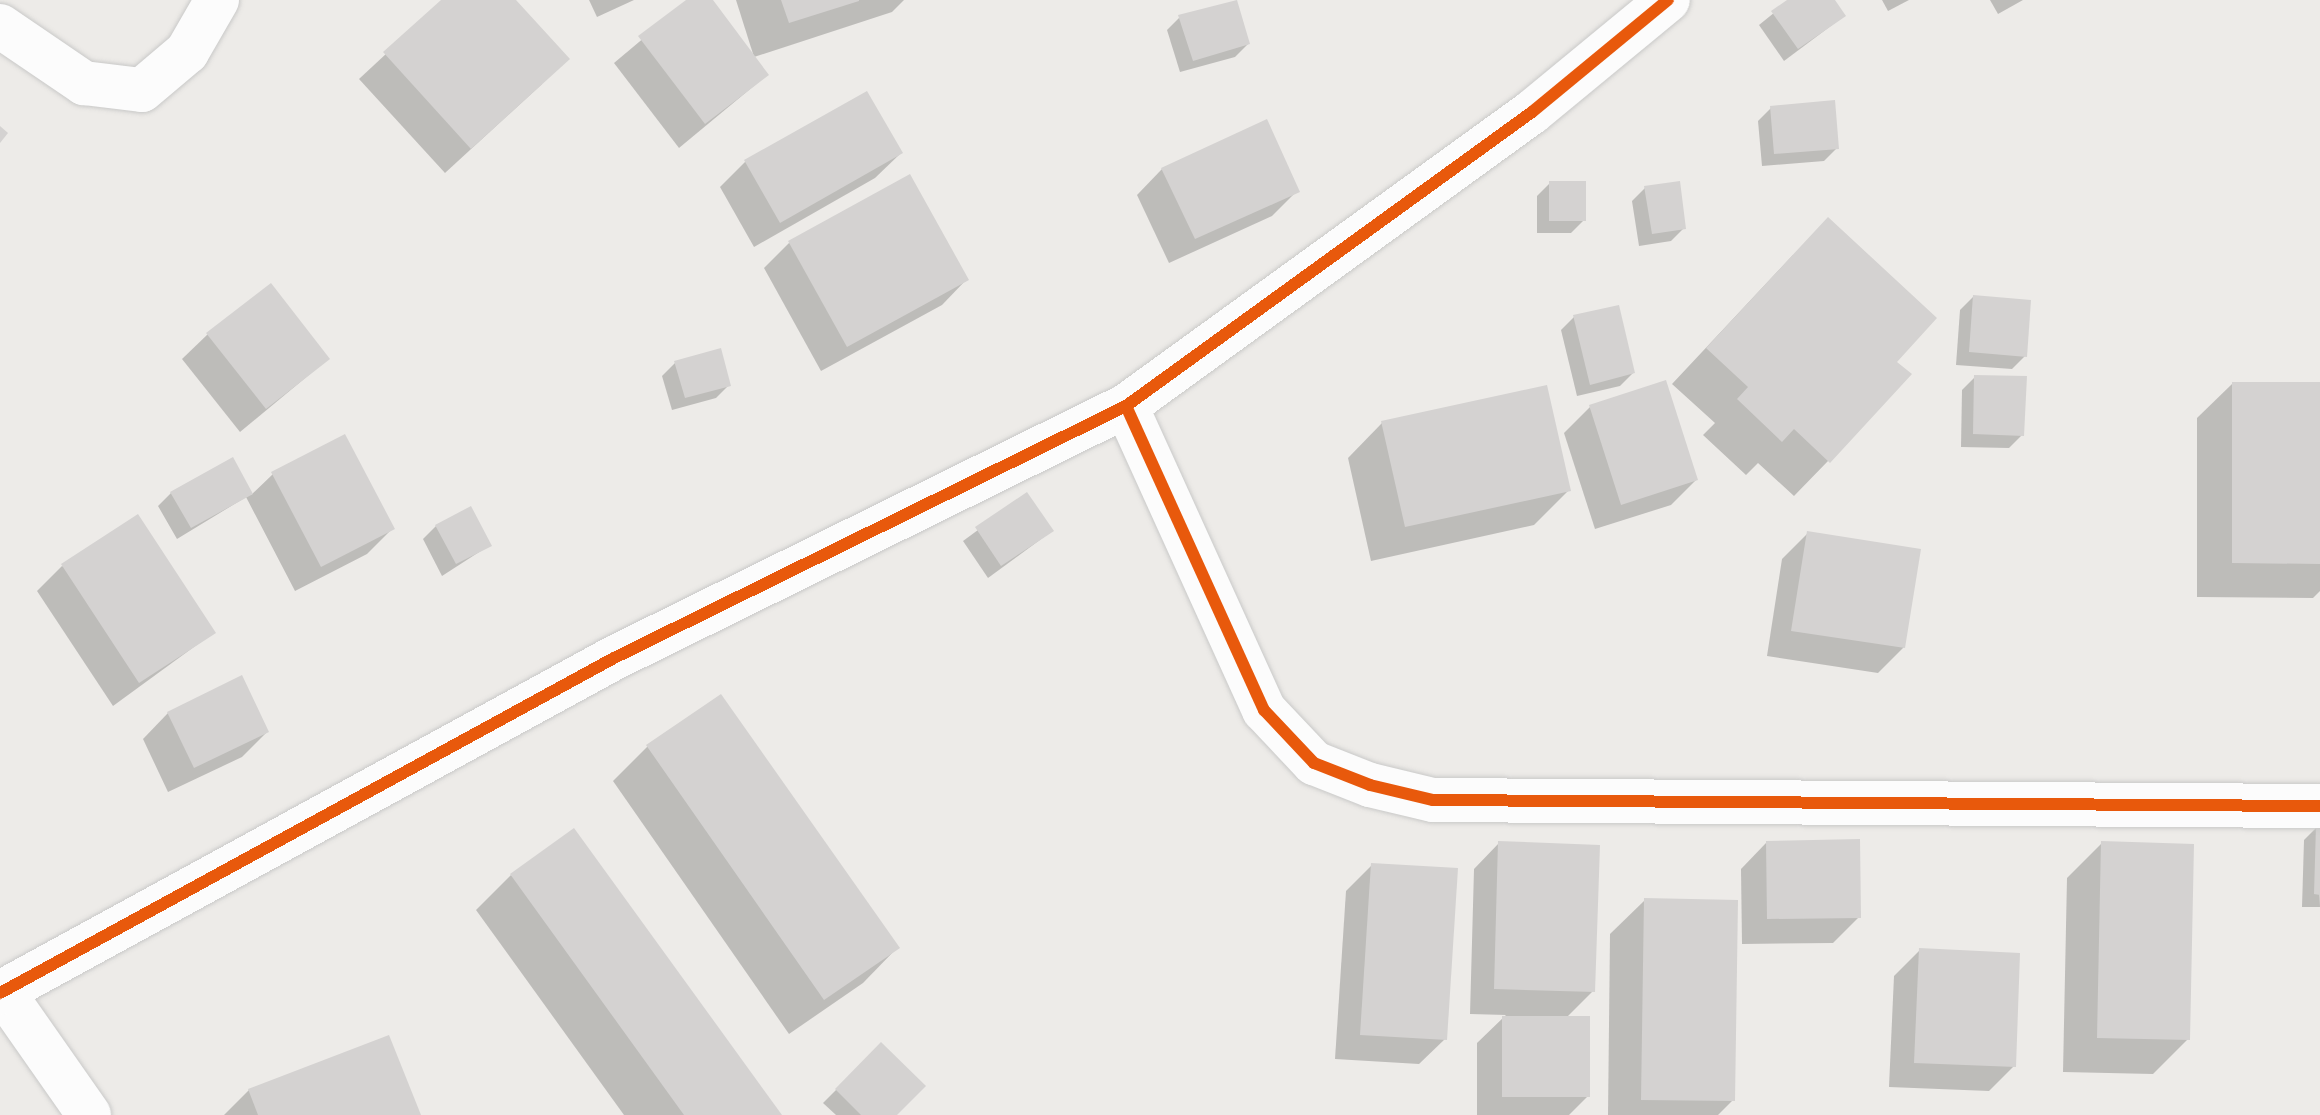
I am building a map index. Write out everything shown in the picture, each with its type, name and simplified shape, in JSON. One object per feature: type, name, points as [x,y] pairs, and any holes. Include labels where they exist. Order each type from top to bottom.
[{"type":"street","points":[[0,26],[84,83],[142,90],[187,52],[217,0]]},
{"type":"street","points":[[89,1115],[2,993],[614,658],[1126,406],[1532,112],[1664,2]]},
{"type":"street","points":[[1126,406],[1264,710],[1314,763],[1370,785],[1433,800],[2320,806]]},
{"type":"building","points":[[441,0],[516,0],[570,59],[471,149],[383,52]]},
{"type":"building","points":[[686,0],[713,0],[769,75],[705,124],[638,36]]},
{"type":"building","points":[[781,0],[859,0],[859,1],[789,23]]},
{"type":"building","points":[[1237,0],[1250,44],[1193,61],[1178,15]]},
{"type":"building","points":[[1787,0],[1835,0],[1846,16],[1798,49],[1771,11]]},
{"type":"building","points":[[867,91],[903,153],[780,223],[744,160]]},
{"type":"building","points":[[1835,100],[1839,149],[1774,154],[1770,106]]},
{"type":"building","points":[[1267,119],[1300,192],[1195,239],[1161,168]]},
{"type":"building","points":[[0,126],[8,133],[0,143]]},
{"type":"building","points":[[910,174],[969,280],[847,347],[788,241]]},
{"type":"building","points":[[1549,181],[1586,181],[1586,221],[1549,221]]},
{"type":"building","points":[[1680,181],[1686,229],[1652,234],[1644,186]]},
{"type":"building","points":[[1828,217],[1937,318],[1897,362],[1912,374],[1830,463],[1794,429],[1782,442],[1737,399],[1748,387],[1706,348]]},
{"type":"building","points":[[271,283],[330,359],[266,409],[206,333]]},
{"type":"building","points":[[1973,295],[2031,300],[2027,357],[1969,352]]},
{"type":"building","points":[[1619,305],[1635,373],[1590,385],[1573,315]]},
{"type":"building","points":[[721,348],[731,386],[685,398],[674,361]]},
{"type":"building","points":[[1974,375],[2027,376],[2024,436],[1973,434]]},
{"type":"building","points":[[1666,380],[1698,480],[1621,505],[1589,405]]},
{"type":"building","points":[[2232,382],[2320,382],[2320,564],[2232,563]]},
{"type":"building","points":[[1547,385],[1571,491],[1405,527],[1381,421]]},
{"type":"building","points":[[345,434],[395,529],[321,567],[271,472]]},
{"type":"building","points":[[233,457],[253,494],[191,528],[170,492]]},
{"type":"building","points":[[1027,492],[1054,531],[1001,566],[975,527]]},
{"type":"building","points":[[471,506],[492,546],[456,564],[435,525]]},
{"type":"building","points":[[138,514],[216,633],[139,683],[61,564]]},
{"type":"building","points":[[1807,531],[1921,549],[1905,648],[1791,631]]},
{"type":"building","points":[[242,675],[269,732],[194,768],[167,712]]},
{"type":"building","points":[[721,694],[900,948],[824,1000],[646,745]]},
{"type":"building","points":[[2316,825],[2320,825],[2320,895],[2314,894]]},
{"type":"building","points":[[574,828],[782,1115],[684,1115],[510,874]]},
{"type":"building","points":[[1860,839],[1861,918],[1767,919],[1766,841]]},
{"type":"building","points":[[1498,841],[1600,845],[1595,992],[1494,989]]},
{"type":"building","points":[[2101,841],[2194,844],[2190,1040],[2097,1038]]},
{"type":"building","points":[[1371,863],[1458,868],[1447,1040],[1360,1035]]},
{"type":"building","points":[[1644,898],[1738,900],[1735,1101],[1641,1100]]},
{"type":"building","points":[[1919,948],[2020,953],[2016,1067],[1914,1063]]},
{"type":"building","points":[[1502,1016],[1590,1016],[1590,1097],[1502,1097]]},
{"type":"building","points":[[389,1035],[421,1115],[258,1115],[248,1089]]},
{"type":"building","points":[[881,1042],[926,1086],[897,1115],[861,1115],[835,1089]]},
{"type":"cycle path","points":[[0,993],[614,658],[1126,406],[1532,112],[1668,0]]},
{"type":"cycle path","points":[[1126,406],[1264,710],[1314,763],[1370,785],[1433,800],[2320,806]]}]
